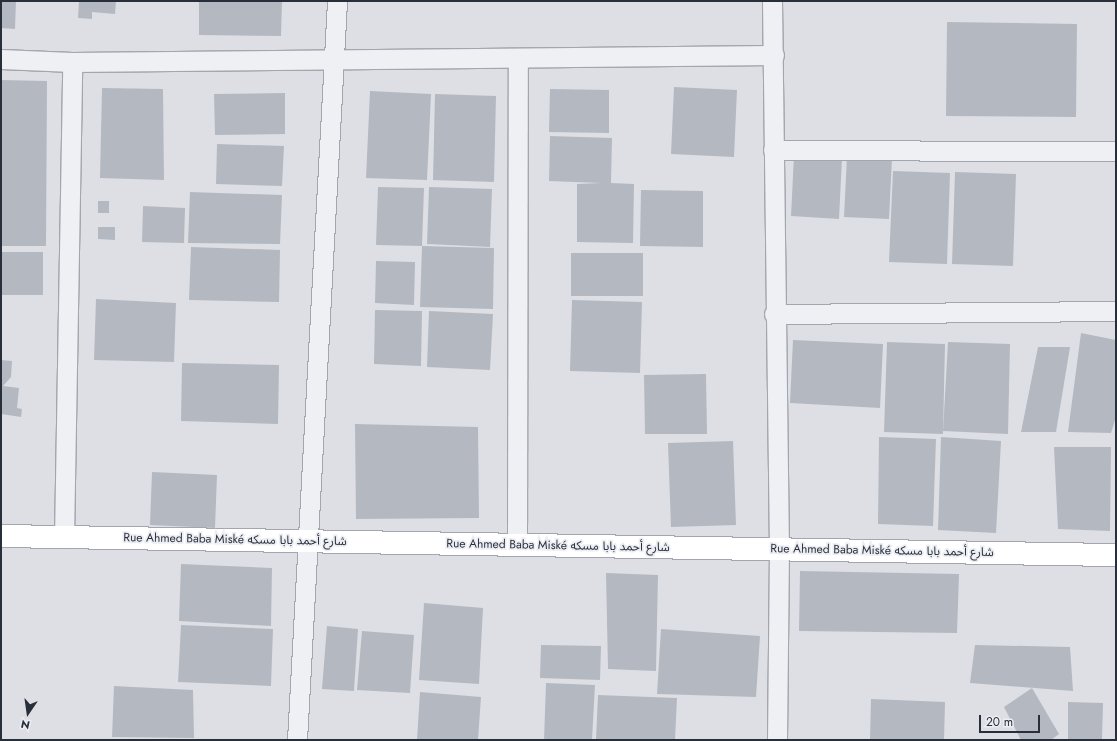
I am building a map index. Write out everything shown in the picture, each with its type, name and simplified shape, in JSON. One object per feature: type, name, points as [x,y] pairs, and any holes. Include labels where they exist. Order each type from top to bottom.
[{"type":"street","points":[[297,740],[307,542],[337,59],[337,1]]},
{"type":"street","points":[[772,1],[774,55],[774,314],[779,550],[776,740]]},
{"type":"street","points":[[1,59],[72,62],[774,55]]},
{"type":"street","points":[[517,545],[518,58]]},
{"type":"street","points":[[64,538],[72,62]]},
{"type":"street","points":[[773,150],[1116,151]]},
{"type":"street","points":[[774,314],[1116,311]]},
{"type":"street","name":"Rue Ahmed Baba Miské شارع أحمد بابا مسكه","points":[[1,536],[1116,555]]},
{"type":"building","points":[[1,1],[16,1],[15,29],[1,28]]},
{"type":"building","points":[[79,1],[116,1],[115,14],[92,12],[92,19],[78,18]]},
{"type":"building","points":[[199,1],[282,1],[281,36],[199,35]]},
{"type":"building","points":[[947,22],[1077,24],[1076,117],[946,116]]},
{"type":"building","points":[[1,80],[47,81],[46,246],[1,246]]},
{"type":"building","points":[[674,87],[737,90],[734,157],[671,154]]},
{"type":"building","points":[[102,88],[163,89],[164,180],[100,178]]},
{"type":"building","points":[[550,89],[609,90],[609,133],[549,132]]},
{"type":"building","points":[[370,91],[431,94],[427,180],[366,178]]},
{"type":"building","points":[[285,93],[285,134],[215,135],[214,94]]},
{"type":"building","points":[[435,94],[496,96],[494,182],[433,180]]},
{"type":"building","points":[[550,136],[612,138],[611,183],[634,184],[633,243],[577,242],[577,184],[601,183],[549,181]]},
{"type":"building","points":[[217,144],[284,146],[282,186],[216,184]]},
{"type":"building","points":[[794,155],[842,158],[839,219],[791,216]]},
{"type":"building","points":[[847,156],[892,158],[889,219],[844,217]]},
{"type":"building","points":[[893,171],[950,173],[947,264],[889,262]]},
{"type":"building","points":[[955,172],[1016,174],[1013,266],[952,264]]},
{"type":"building","points":[[378,187],[424,188],[422,246],[376,245]]},
{"type":"building","points":[[429,187],[492,189],[490,247],[427,244]]},
{"type":"building","points":[[641,190],[703,191],[703,247],[640,246]]},
{"type":"building","points":[[190,192],[282,195],[280,244],[188,243]]},
{"type":"building","points":[[98,201],[109,201],[109,213],[98,213]]},
{"type":"building","points":[[143,206],[185,208],[184,243],[142,242]]},
{"type":"building","points":[[98,227],[115,227],[115,240],[98,239]]},
{"type":"building","points":[[422,246],[494,248],[493,309],[420,307]]},
{"type":"building","points":[[191,247],[280,250],[279,302],[189,300]]},
{"type":"building","points":[[1,252],[43,252],[43,295],[1,295]]},
{"type":"building","points":[[571,253],[643,253],[643,296],[571,296]]},
{"type":"building","points":[[376,261],[415,262],[414,305],[375,303]]},
{"type":"building","points":[[96,299],[176,303],[174,362],[94,360]]},
{"type":"building","points":[[572,300],[642,302],[640,373],[570,371]]},
{"type":"building","points":[[375,310],[422,311],[421,366],[374,364]]},
{"type":"building","points":[[429,311],[493,314],[490,370],[427,367]]},
{"type":"building","points":[[1081,333],[1116,340],[1116,417],[1111,433],[1068,432]]},
{"type":"building","points":[[793,340],[883,344],[880,408],[790,403]]},
{"type":"building","points":[[887,342],[945,344],[943,434],[884,432]]},
{"type":"building","points":[[948,342],[1010,344],[1008,434],[943,431]]},
{"type":"building","points":[[1038,347],[1070,347],[1056,432],[1021,432]]},
{"type":"building","points":[[1,360],[12,361],[11,377],[3,386],[19,388],[17,408],[22,409],[21,417],[1,414]]},
{"type":"building","points":[[182,363],[279,365],[278,424],[181,421]]},
{"type":"building","points":[[706,374],[707,434],[645,434],[644,375]]},
{"type":"building","points":[[355,424],[478,427],[479,518],[356,519]]},
{"type":"building","points":[[879,437],[936,439],[933,526],[878,524]]},
{"type":"building","points":[[941,437],[1001,441],[996,533],[938,530]]},
{"type":"building","points":[[733,441],[736,525],[671,527],[668,443]]},
{"type":"building","points":[[1054,447],[1111,447],[1110,531],[1058,529]]},
{"type":"building","points":[[152,472],[217,475],[215,528],[150,525]]},
{"type":"building","points":[[181,564],[272,568],[271,626],[179,621]]},
{"type":"building","points":[[800,571],[959,574],[957,633],[799,631]]},
{"type":"building","points":[[606,573],[658,575],[656,671],[608,669]]},
{"type":"building","points":[[424,603],[483,608],[479,684],[419,680]]},
{"type":"building","points":[[181,625],[273,629],[271,686],[178,682]]},
{"type":"building","points":[[327,626],[358,629],[354,691],[322,689]]},
{"type":"building","points":[[661,629],[760,636],[756,697],[657,694]]},
{"type":"building","points":[[362,631],[414,635],[410,693],[357,690]]},
{"type":"building","points":[[541,645],[601,646],[600,680],[540,678]]},
{"type":"building","points":[[975,645],[1070,647],[1073,691],[970,683]]},
{"type":"building","points":[[546,683],[595,685],[592,740],[544,740]]},
{"type":"building","points":[[114,686],[193,690],[194,738],[112,737]]},
{"type":"building","points":[[1032,688],[1059,734],[1051,740],[1021,740],[1004,707]]},
{"type":"building","points":[[420,692],[481,697],[478,740],[417,740]]},
{"type":"building","points":[[598,695],[677,698],[675,740],[596,740]]},
{"type":"building","points":[[871,699],[945,702],[944,740],[870,740]]},
{"type":"building","points":[[1068,702],[1103,703],[1102,740],[1068,740]]}]
